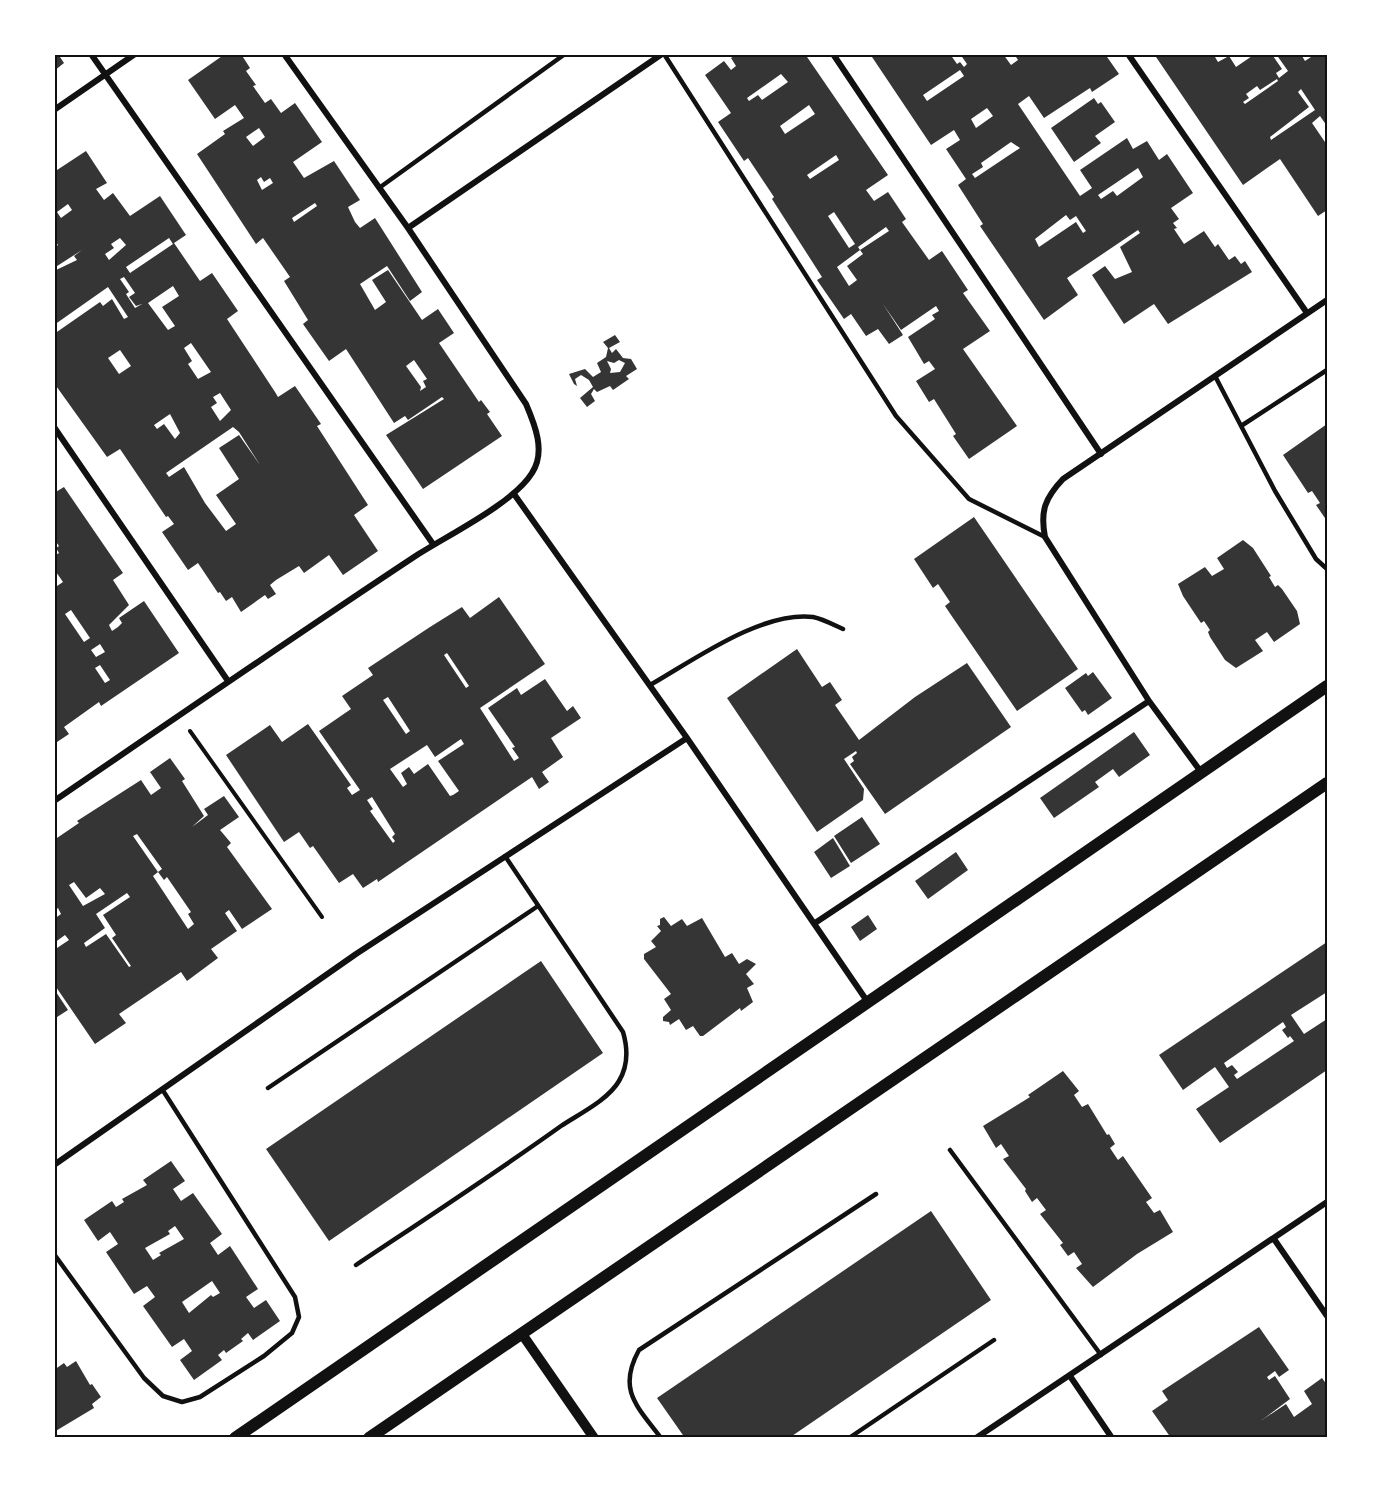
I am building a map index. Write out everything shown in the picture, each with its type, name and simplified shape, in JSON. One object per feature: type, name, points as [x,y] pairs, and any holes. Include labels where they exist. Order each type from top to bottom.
[{"type":"main road","points":[[235,1438],[1327,686]]},
{"type":"main road","points":[[369,1438],[1327,783]]},
{"type":"street","points":[[91,54],[433,544]]},
{"type":"street","points":[[54,110],[135,54]]},
{"type":"street","points":[[54,801],[433,544],[514,494],[533,473],[539,452],[536,427],[526,404],[408,228],[284,54]]},
{"type":"street","points":[[408,228],[663,54]]},
{"type":"street","points":[[833,54],[1101,454]]},
{"type":"street","points":[[1128,54],[1307,313]]},
{"type":"street","points":[[1201,772],[1149,701],[1045,537],[1041,518],[1047,496],[1063,479],[1327,300]]},
{"type":"street","points":[[54,427],[228,681]]},
{"type":"street","points":[[514,494],[687,738],[867,1001]]},
{"type":"street","points":[[815,923],[1149,701]]},
{"type":"street","points":[[54,1165],[356,954],[687,738]]},
{"type":"street","points":[[976,1438],[1327,1202]]},
{"type":"street","points":[[1274,1239],[1327,1316]]},
{"type":"street","points":[[522,1334],[594,1438]]},
{"type":"street","points":[[1070,1376],[1112,1438]]},
{"type":"lane","points":[[379,188],[565,54]]},
{"type":"lane","points":[[663,54],[896,416],[969,499],[1045,537]]},
{"type":"lane","points":[[1241,426],[1327,370]]},
{"type":"lane","points":[[1215,376],[1275,491],[1316,559],[1327,569]]},
{"type":"lane","points":[[650,685],[740,634],[783,618],[814,617],[843,629]]},
{"type":"lane","points":[[356,1265],[490,1177],[600,1099],[619,1082],[626,1060],[627,1046],[622,1032],[505,856]]},
{"type":"lane","points":[[268,1088],[538,906]]},
{"type":"lane","points":[[54,1254],[144,1378],[163,1396],[182,1402],[200,1397],[264,1356],[292,1333],[299,1317],[295,1297],[162,1089]]},
{"type":"lane","points":[[950,1150],[1101,1355]]},
{"type":"lane","points":[[661,1438],[636,1405],[630,1391],[628,1376],[639,1350],[876,1194]]},
{"type":"lane","points":[[849,1438],[994,1340]]},
{"type":"path","points":[[179,716],[322,917]]},
{"type":"building","points":[[54,54],[58,54],[64,63],[54,71]]},
{"type":"building","points":[[225,54],[241,54],[250,68],[246,71],[256,85],[253,86],[265,103],[271,99],[281,113],[295,103],[322,142],[293,162],[304,178],[334,161],[360,200],[348,207],[355,222],[360,228],[375,218],[422,292],[410,301],[387,266],[360,284],[375,310],[386,302],[372,280],[388,270],[422,320],[438,309],[454,333],[439,343],[479,402],[481,400],[490,412],[487,414],[502,436],[423,489],[386,435],[444,399],[442,397],[408,420],[405,416],[394,423],[346,349],[329,361],[303,324],[308,320],[284,281],[290,277],[263,238],[256,244],[197,154],[225,134],[223,131],[244,118],[235,105],[215,119],[188,80]],"holes":[[[259,128],[265,137],[253,146],[246,137]],[[261,177],[264,182],[270,178],[273,183],[262,190],[257,180]],[[315,203],[317,206],[294,222],[292,218]],[[414,360],[427,379],[423,381],[426,387],[420,391],[421,387],[406,366]]]},
{"type":"building","points":[[737,54],[805,54],[888,175],[866,190],[874,201],[888,192],[906,219],[902,222],[929,260],[942,251],[968,290],[963,293],[990,331],[963,349],[1017,426],[969,459],[953,436],[956,434],[934,399],[929,402],[916,381],[935,369],[929,361],[924,364],[908,337],[935,319],[932,315],[939,311],[936,306],[901,330],[883,304],[903,335],[889,344],[878,329],[866,336],[851,314],[844,319],[817,280],[822,277],[772,199],[774,197],[748,158],[744,161],[718,122],[731,113],[705,75],[724,61],[731,70],[736,66],[731,58]],"holes":[[[781,74],[788,82],[762,100],[758,95],[749,101],[747,98]],[[809,105],[815,114],[785,134],[780,126]],[[836,155],[839,160],[810,179],[807,175]],[[834,212],[855,244],[849,248],[828,216]],[[886,227],[889,231],[860,250],[858,247]],[[860,250],[863,254],[847,266],[857,280],[849,286],[837,267]]]},
{"type":"building","points":[[870,54],[950,54],[957,64],[960,62],[964,67],[967,64],[960,54],[1003,54],[1011,65],[1018,60],[1014,54],[1105,54],[1119,74],[1092,92],[1090,88],[1044,118],[1029,96],[1018,104],[1080,196],[1092,188],[1080,170],[1127,138],[1133,149],[1147,141],[1159,160],[1167,154],[1193,193],[1171,208],[1179,219],[1173,223],[1177,228],[1174,229],[1184,244],[1204,231],[1215,247],[1218,244],[1229,260],[1235,256],[1241,264],[1245,261],[1252,272],[1168,324],[1154,304],[1124,324],[1092,275],[1105,266],[1115,279],[1132,272],[1120,247],[1140,233],[1138,230],[1067,278],[1078,295],[1044,320],[980,226],[983,224],[958,185],[966,179],[946,149],[960,140],[954,130],[931,145]],"holes":[[[960,70],[964,76],[927,101],[923,95]],[[987,108],[993,116],[976,128],[971,119]],[[1011,142],[1020,148],[975,178],[972,174],[983,167],[981,163]],[[1138,168],[1143,177],[1117,196],[1113,191],[1101,199],[1098,195]],[[1066,215],[1070,220],[1076,216],[1086,231],[1083,233],[1076,222],[1039,247],[1035,239]]]},
{"type":"building","points":[[1154,54],[1219,54],[1215,57],[1218,62],[1229,56],[1236,67],[1255,54],[1275,54],[1273,56],[1282,69],[1276,73],[1279,78],[1288,71],[1276,54],[1304,54],[1302,56],[1305,61],[1311,57],[1309,54],[1327,54],[1327,126],[1320,116],[1312,123],[1327,145],[1327,210],[1318,216],[1280,159],[1243,185]],"holes":[[[1277,79],[1278,81],[1245,104],[1243,102],[1249,98],[1246,94],[1257,86],[1260,90]],[[1301,89],[1315,110],[1271,140],[1270,137],[1309,107],[1298,92]]]},
{"type":"building","points":[[1094,98],[1098,104],[1101,102],[1115,122],[1095,136],[1101,143],[1074,162],[1051,128]]},
{"type":"building","points":[[86,151],[107,183],[96,189],[104,200],[113,193],[130,216],[160,196],[186,235],[174,243],[200,281],[212,273],[238,311],[227,319],[278,397],[295,386],[321,424],[317,426],[368,505],[354,515],[378,551],[343,575],[329,555],[304,573],[299,566],[270,585],[276,594],[268,599],[265,595],[241,612],[232,597],[226,601],[220,592],[218,593],[198,563],[188,570],[162,532],[174,524],[168,516],[166,517],[120,449],[107,457],[54,383],[54,334],[100,302],[103,306],[112,299],[124,319],[128,317],[108,287],[54,325],[54,271],[77,260],[74,256],[82,250],[54,268],[54,248],[58,245],[54,239],[54,172]],"holes":[[[68,204],[72,210],[61,218],[57,212]],[[120,238],[126,245],[109,260],[105,254],[114,248],[111,244]],[[169,238],[173,244],[130,273],[126,267]],[[124,277],[135,293],[129,297],[136,306],[142,304],[135,308],[126,294],[129,292],[120,279]],[[173,286],[179,296],[162,307],[175,326],[168,330],[148,303]],[[191,343],[211,372],[198,379],[188,364],[192,361],[184,348]],[[120,350],[131,366],[119,374],[108,358]],[[220,393],[231,410],[220,421],[211,407],[217,403],[213,397]],[[170,414],[180,433],[175,439],[164,424],[157,429],[154,425]],[[233,427],[239,432],[260,465],[239,435],[219,448],[239,479],[216,495],[236,524],[226,531],[205,503],[184,467],[169,477],[166,473]]]},
{"type":"building","points":[[615,335],[620,342],[609,348],[612,353],[616,349],[623,358],[631,359],[637,369],[626,376],[629,379],[613,390],[610,386],[597,392],[594,389],[591,394],[595,401],[587,407],[580,398],[593,387],[589,380],[581,375],[575,379],[577,386],[569,374],[585,369],[593,377],[601,372],[597,363],[606,357],[608,348],[603,342]],"holes":[[[619,360],[625,363],[620,372],[610,373],[611,369],[607,361],[614,363]]]},
{"type":"building","points":[[1327,424],[1327,521],[1316,505],[1320,503],[1312,491],[1308,493],[1283,455]]},
{"type":"building","points":[[64,487],[123,573],[113,580],[129,605],[109,625],[112,631],[122,623],[119,618],[144,601],[179,653],[101,706],[99,702],[64,727],[69,734],[54,744],[54,588],[63,582],[54,569],[54,556],[59,553],[56,548],[59,546],[54,539],[54,493]],"holes":[[[71,610],[90,638],[84,642],[65,614]],[[100,644],[105,652],[96,657],[91,650]],[[100,665],[110,680],[105,683],[95,668]]]},
{"type":"building","points":[[974,517],[1078,669],[1017,711],[945,606],[950,602],[938,584],[933,588],[914,559]]},
{"type":"building","points":[[1243,540],[1253,548],[1271,576],[1269,577],[1275,587],[1278,585],[1282,589],[1297,611],[1300,624],[1274,642],[1267,632],[1255,640],[1263,651],[1236,668],[1225,660],[1210,637],[1208,632],[1210,630],[1204,621],[1201,623],[1178,584],[1205,567],[1212,576],[1224,569],[1217,558]]},
{"type":"building","points":[[499,597],[545,664],[480,708],[514,761],[519,758],[512,748],[515,747],[488,708],[517,688],[521,695],[545,679],[567,711],[573,706],[581,718],[551,738],[563,757],[542,772],[549,782],[539,789],[532,777],[378,882],[377,879],[363,888],[353,874],[339,883],[313,846],[310,848],[299,832],[284,842],[226,755],[270,725],[282,742],[308,724],[351,785],[347,788],[352,795],[360,790],[319,731],[351,709],[342,696],[373,675],[368,668],[462,607],[470,618]],"holes":[[[447,653],[469,686],[466,688],[444,655]],[[388,697],[410,731],[406,734],[383,700]],[[461,739],[464,744],[438,761],[459,791],[453,795],[450,796],[428,764],[414,774],[409,767],[401,773],[407,784],[403,787],[390,769],[427,745],[435,757]],[[372,797],[395,834],[392,837],[395,841],[393,843],[370,811],[373,809],[367,800]]]},
{"type":"building","points":[[797,649],[822,687],[830,682],[842,700],[835,705],[859,740],[915,697],[967,663],[1011,727],[885,814],[850,764],[854,761],[852,757],[857,753],[856,751],[844,759],[864,789],[863,800],[817,832],[727,698]]},
{"type":"building","points":[[1093,672],[1112,698],[1088,715],[1085,710],[1082,712],[1065,688],[1086,673],[1088,676]]},
{"type":"building","points":[[1134,732],[1150,755],[1119,777],[1113,769],[1095,782],[1099,787],[1054,818],[1040,798]]},
{"type":"building","points":[[170,758],[185,779],[182,781],[204,816],[192,827],[208,815],[204,809],[224,796],[239,817],[220,830],[231,843],[227,847],[272,909],[242,929],[229,910],[225,913],[237,931],[211,949],[218,958],[187,981],[181,972],[119,1014],[126,1023],[95,1044],[54,984],[54,950],[69,940],[65,935],[54,943],[54,919],[61,914],[58,908],[54,911],[54,840],[79,823],[77,821],[141,780],[151,795],[161,788],[150,772]],"holes":[[[137,834],[162,869],[158,872],[133,836]],[[158,872],[164,880],[167,877],[191,912],[188,914],[194,924],[188,929],[153,876]],[[74,882],[86,898],[100,888],[105,894],[83,906],[69,885]],[[127,893],[130,897],[103,915],[116,935],[112,938],[131,966],[129,967],[106,934],[86,947],[84,943],[105,928],[96,914]]]},
{"type":"building","points":[[862,817],[880,844],[851,863],[834,836]]},
{"type":"building","points":[[833,838],[850,866],[831,878],[814,852]]},
{"type":"building","points":[[956,852],[968,870],[928,899],[915,881]]},
{"type":"building","points":[[868,915],[877,929],[860,941],[851,927]]},
{"type":"building","points":[[664,917],[671,926],[682,919],[687,926],[702,918],[725,957],[732,953],[739,964],[747,959],[756,964],[746,974],[754,984],[747,988],[753,1002],[741,1011],[740,1008],[703,1036],[700,1036],[693,1026],[686,1030],[679,1019],[670,1025],[669,1022],[663,1021],[663,1017],[671,1010],[664,999],[671,994],[644,959],[644,954],[656,947],[651,941],[661,931],[657,926],[660,925],[660,919]]},
{"type":"building","points":[[1327,942],[1327,992],[1291,1015],[1304,1034],[1327,1019],[1327,1070],[1220,1143],[1196,1109],[1229,1087],[1215,1067],[1183,1090],[1159,1055]],"holes":[[[1283,1022],[1286,1027],[1282,1030],[1288,1038],[1290,1036],[1294,1041],[1237,1079],[1234,1075],[1238,1072],[1232,1065],[1227,1068],[1224,1063]]]},
{"type":"building","points":[[541,961],[603,1053],[329,1241],[266,1149]]},
{"type":"building","points":[[54,989],[68,1010],[54,1019]]},
{"type":"building","points":[[1063,1071],[1079,1091],[1074,1095],[1082,1107],[1088,1104],[1107,1135],[1109,1134],[1115,1144],[1110,1148],[1118,1160],[1123,1156],[1152,1198],[1146,1202],[1154,1213],[1160,1210],[1173,1232],[1137,1254],[1093,1287],[1076,1268],[1082,1264],[1074,1252],[1068,1256],[1060,1245],[1063,1243],[1040,1214],[1046,1210],[1037,1198],[1032,1202],[1026,1189],[1003,1159],[1009,1156],[1001,1144],[996,1148],[983,1126],[1030,1097],[1028,1095]]},
{"type":"building","points":[[171,1161],[185,1181],[173,1189],[181,1201],[193,1193],[222,1234],[210,1243],[218,1255],[230,1246],[258,1289],[246,1297],[254,1308],[266,1300],[280,1321],[253,1340],[248,1333],[241,1339],[243,1341],[226,1353],[224,1350],[218,1355],[222,1360],[194,1380],[180,1360],[192,1351],[184,1339],[172,1347],[143,1306],[155,1297],[147,1286],[134,1294],[106,1252],[118,1244],[110,1232],[98,1241],[84,1220],[112,1201],[116,1207],[124,1202],[122,1199],[147,1185],[143,1180]],"holes":[[[175,1226],[184,1239],[159,1253],[161,1255],[153,1260],[145,1248],[170,1234],[168,1231]],[[212,1281],[220,1293],[213,1297],[211,1295],[189,1313],[182,1302]]]},
{"type":"building","points":[[931,1211],[991,1300],[789,1438],[685,1438],[657,1398]]},
{"type":"building","points":[[1259,1327],[1289,1370],[1279,1377],[1275,1371],[1267,1377],[1269,1380],[1275,1376],[1290,1399],[1262,1420],[1286,1404],[1294,1417],[1312,1404],[1304,1391],[1322,1378],[1327,1385],[1327,1438],[1171,1438],[1152,1411],[1168,1400],[1162,1391]]},
{"type":"building","points":[[76,1361],[90,1385],[92,1384],[101,1397],[92,1404],[94,1408],[54,1432],[54,1370],[64,1363],[67,1367]]}]
